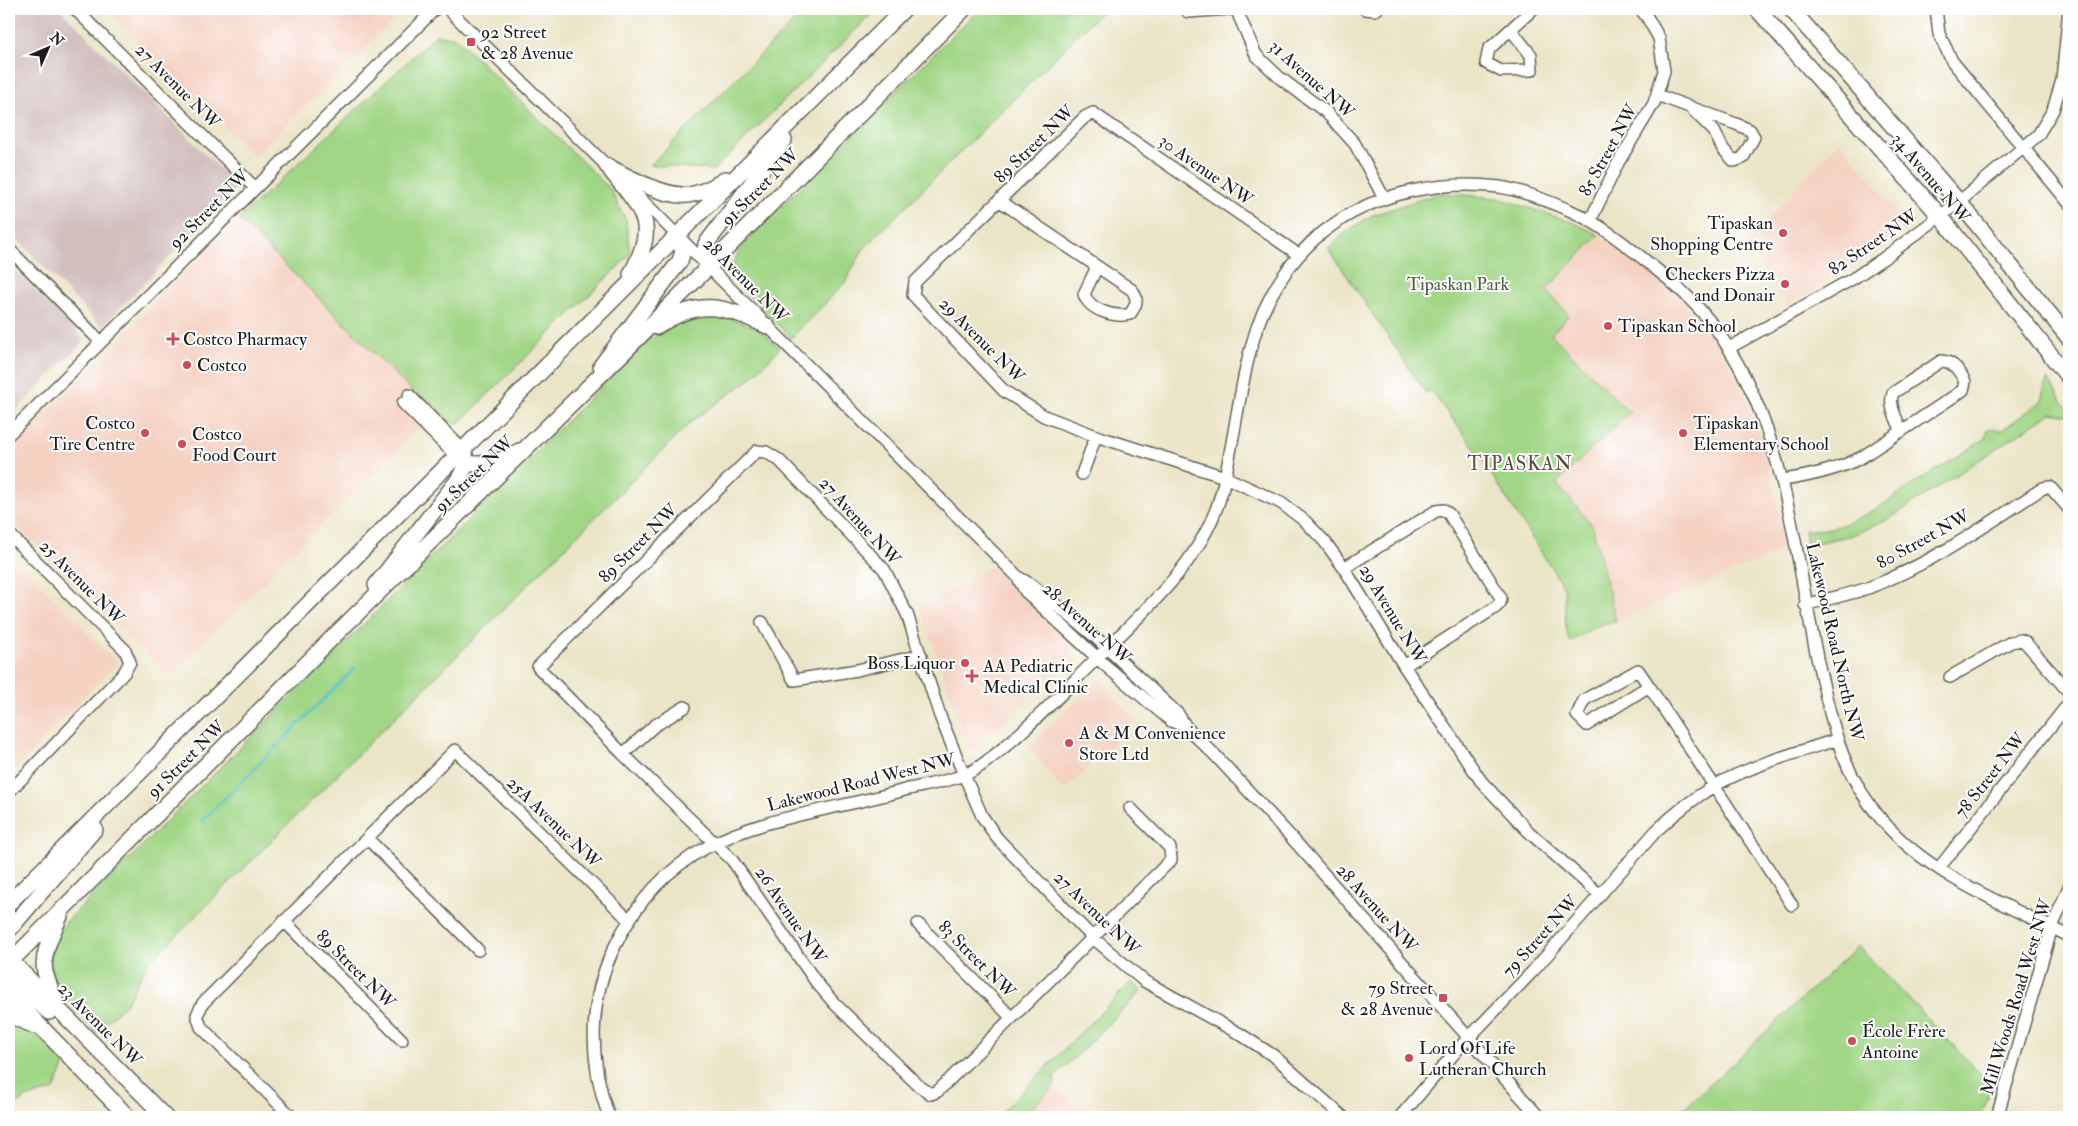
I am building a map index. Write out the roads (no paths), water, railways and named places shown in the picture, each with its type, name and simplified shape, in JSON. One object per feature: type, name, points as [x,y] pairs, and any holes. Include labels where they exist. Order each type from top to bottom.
[{"type":"main road","name":"91 Street NW","points":[[9,903],[462,456],[677,235],[904,9]]},
{"type":"main road","name":"91 Street NW","points":[[9,961],[332,638],[553,423],[964,9]]},
{"type":"main road","name":"34 Avenue NW","points":[[1757,9],[1941,217],[2069,378]]},
{"type":"main road","name":"34 Avenue NW","points":[[1791,9],[1959,202],[2069,338]]},
{"type":"main road","points":[[708,266],[705,250],[706,244],[788,135],[800,113]]},
{"type":"main road","points":[[607,166],[635,181],[677,194],[687,195],[713,187],[745,168]]},
{"type":"main road","points":[[607,166],[639,208],[646,227],[644,249],[622,291]]},
{"type":"main road","points":[[583,391],[621,337],[680,261],[682,252],[677,235]]},
{"type":"main road","points":[[625,351],[665,321],[683,313],[705,307],[732,310],[767,326]]},
{"type":"main road","points":[[332,638],[458,480],[462,456],[488,462],[506,458],[522,449],[553,423]]},
{"type":"main road","points":[[9,930],[83,845],[128,784]]},
{"type":"main road","points":[[9,890],[62,850]]},
{"type":"main road","points":[[57,1007],[45,972],[45,955],[65,905]]},
{"type":"main road","name":"23 Avenue NW","points":[[9,961],[165,1117]]},
{"type":"main road","points":[[9,977],[133,1084]]},
{"type":"main road","points":[[9,994],[128,1117]]},
{"type":"main road","points":[[9,1015],[43,1030]]},
{"type":"street","name":"27 Avenue NW","points":[[75,9],[255,188]]},
{"type":"street","name":"92 Street NW","points":[[9,434],[435,9]]},
{"type":"street","name":"28 Avenue NW","points":[[448,9],[677,235],[1018,577],[1026,591],[1097,658],[1171,721],[1186,727]]},
{"type":"street","points":[[1188,12],[1230,9]]},
{"type":"street","name":"31 Avenue NW","points":[[1236,9],[1256,55],[1280,78],[1326,112],[1349,136],[1384,198]]},
{"type":"street","points":[[1365,9],[1377,9]]},
{"type":"street","points":[[1510,30],[1533,9]]},
{"type":"street","name":"85 Street NW","points":[[1590,221],[1618,163],[1657,95],[1664,71],[1659,38],[1640,9]]},
{"type":"street","points":[[1936,9],[1939,34],[1952,60],[2069,203]]},
{"type":"street","name":"82 Street NW","points":[[1729,348],[1854,278],[1941,217],[2038,135],[2053,110],[2062,80],[2069,9]]},
{"type":"street","name":"85 Street NW","points":[[1657,95],[1689,106],[1750,130],[1754,137],[1743,158],[1734,161],[1728,156],[1714,131],[1689,106]]},
{"type":"street","name":"89 Street NW","points":[[915,282],[1085,117],[1093,114]]},
{"type":"street","name":"30 Avenue NW","points":[[1093,114],[1299,255]]},
{"type":"street","name":"Lakewood Road West NW","points":[[609,1117],[600,1094],[594,1060],[593,1027],[598,993],[609,957],[628,919],[670,872],[696,852],[753,827],[803,813],[880,797],[964,775],[984,763],[1027,728],[1171,584],[1189,558],[1214,515],[1225,477],[1253,339],[1274,290],[1299,255],[1328,228],[1357,210],[1384,198],[1438,186]]},
{"type":"street","name":"Lakewood Road North NW","points":[[1438,186],[1502,187],[1571,211],[1590,221],[1627,246],[1669,280],[1706,316],[1729,348],[1752,391],[1768,431],[1782,480],[1806,605],[1836,740],[1849,770],[1882,821],[1912,850],[1972,888],[2069,936]]},
{"type":"street","name":"89 Street NW","points":[[1000,201],[1134,292],[1137,302],[1130,314],[1117,315],[1091,306],[1088,303],[1084,294],[1097,267]]},
{"type":"street","points":[[9,250],[100,342]]},
{"type":"street","name":"29 Avenue NW","points":[[915,282],[913,295],[1004,390],[1044,416],[1096,436],[1225,477],[1281,503],[1306,521],[1325,542],[1344,568],[1404,666],[1481,781],[1529,832],[1600,894]]},
{"type":"street","points":[[1782,480],[1801,478],[1850,464],[1902,430],[1963,390],[1965,382],[1953,364],[1941,361],[1893,393],[1891,397],[1893,408],[1902,430]]},
{"type":"street","points":[[406,399],[462,456]]},
{"type":"street","points":[[1082,474],[1096,436]]},
{"type":"street","name":"89 Street NW","points":[[538,667],[757,451],[766,452]]},
{"type":"street","name":"27 Avenue NW","points":[[766,452],[779,460],[884,569],[907,614],[940,716],[964,775],[982,816],[997,838],[1092,937],[1144,981],[1240,1034],[1274,1056],[1343,1117]]},
{"type":"street","name":"80 Street NW","points":[[1806,605],[1867,588],[1908,570],[1948,550],[2043,488],[2050,488],[2069,509]]},
{"type":"street","points":[[1344,568],[1436,511],[1444,510],[1449,514],[1500,598],[1500,603],[1480,618],[1404,666]]},
{"type":"street","name":"25 Avenue NW","points":[[9,534],[92,616],[125,650],[129,657],[128,667],[124,673],[9,792]]},
{"type":"street","name":"28 Avenue NW","points":[[1018,577],[1032,584],[1108,647],[1178,714],[1186,727],[1215,755],[1284,831],[1539,1117]]},
{"type":"street","points":[[762,622],[794,680],[857,670],[921,654]]},
{"type":"street","points":[[1950,677],[2011,642],[2021,640],[2025,642],[2069,692]]},
{"type":"street","name":"26 Avenue NW","points":[[538,667],[623,754],[732,860],[816,982],[834,1004],[918,1086],[931,1094]]},
{"type":"street","points":[[1649,686],[1587,725],[1577,715],[1584,700],[1638,670],[1649,686],[1713,787],[1792,905]]},
{"type":"street","name":"78 Street NW","points":[[1939,868],[2069,703]]},
{"type":"street","points":[[623,754],[654,726],[685,707]]},
{"type":"street","name":"79 Street NW","points":[[1400,1117],[1469,1038],[1533,971],[1656,831],[1713,787],[1770,762],[1836,740]]},
{"type":"street","name":"25A Avenue NW","points":[[367,838],[455,750],[628,919]]},
{"type":"street","name":"83 Street NW","points":[[931,1094],[938,1091],[1171,860],[1170,848],[1130,808]]},
{"type":"street","points":[[292,1117],[201,1027],[197,1015],[203,1003],[367,838],[478,950]]},
{"type":"street","name":"Mill Woods Road West NW","points":[[1997,1117],[2052,927],[2069,886]]},
{"type":"street","name":"89 Street NW","points":[[284,921],[402,1040]]},
{"type":"street","name":"83 Street NW","points":[[918,924],[1012,1018]]},
{"type":"waterway","points":[[202,821],[355,668]]},
{"type":"place","name":"92 Street & 28 Avenue","points":[[471,42]]},
{"type":"place","name":"Tipaskan Shopping Centre","points":[[1783,233]]},
{"type":"place","name":"Checkers Pizza and Donair","points":[[1785,284]]},
{"type":"place","name":"Tipaskan School","points":[[1608,326]]},
{"type":"place","name":"Costco Pharmacy","points":[[173,339]]},
{"type":"place","name":"Costco","points":[[187,365]]},
{"type":"place","name":"Costco Tire Centre","points":[[145,433]]},
{"type":"place","name":"Tipaskan Elementary School","points":[[1683,433]]},
{"type":"place","name":"Costco Food Court","points":[[182,444]]},
{"type":"place","name":"Boss Liquor","points":[[965,663]]},
{"type":"place","name":"AA Pediatric Medical Clinic","points":[[972,676]]},
{"type":"place","name":"A & M Convenience Store Ltd","points":[[1069,743]]},
{"type":"place","name":"79 Street & 28 Avenue","points":[[1443,998]]},
{"type":"place","name":"École Frère Antoine","points":[[1852,1041]]},
{"type":"place","name":"Lord Of Life Lutheran Church","points":[[1409,1058]]},
{"type":"district","name":"TIPASKAN","points":[[1520,463]]},
{"type":"park label","name":"Tipaskan Park","points":[[1458,284]]}]
